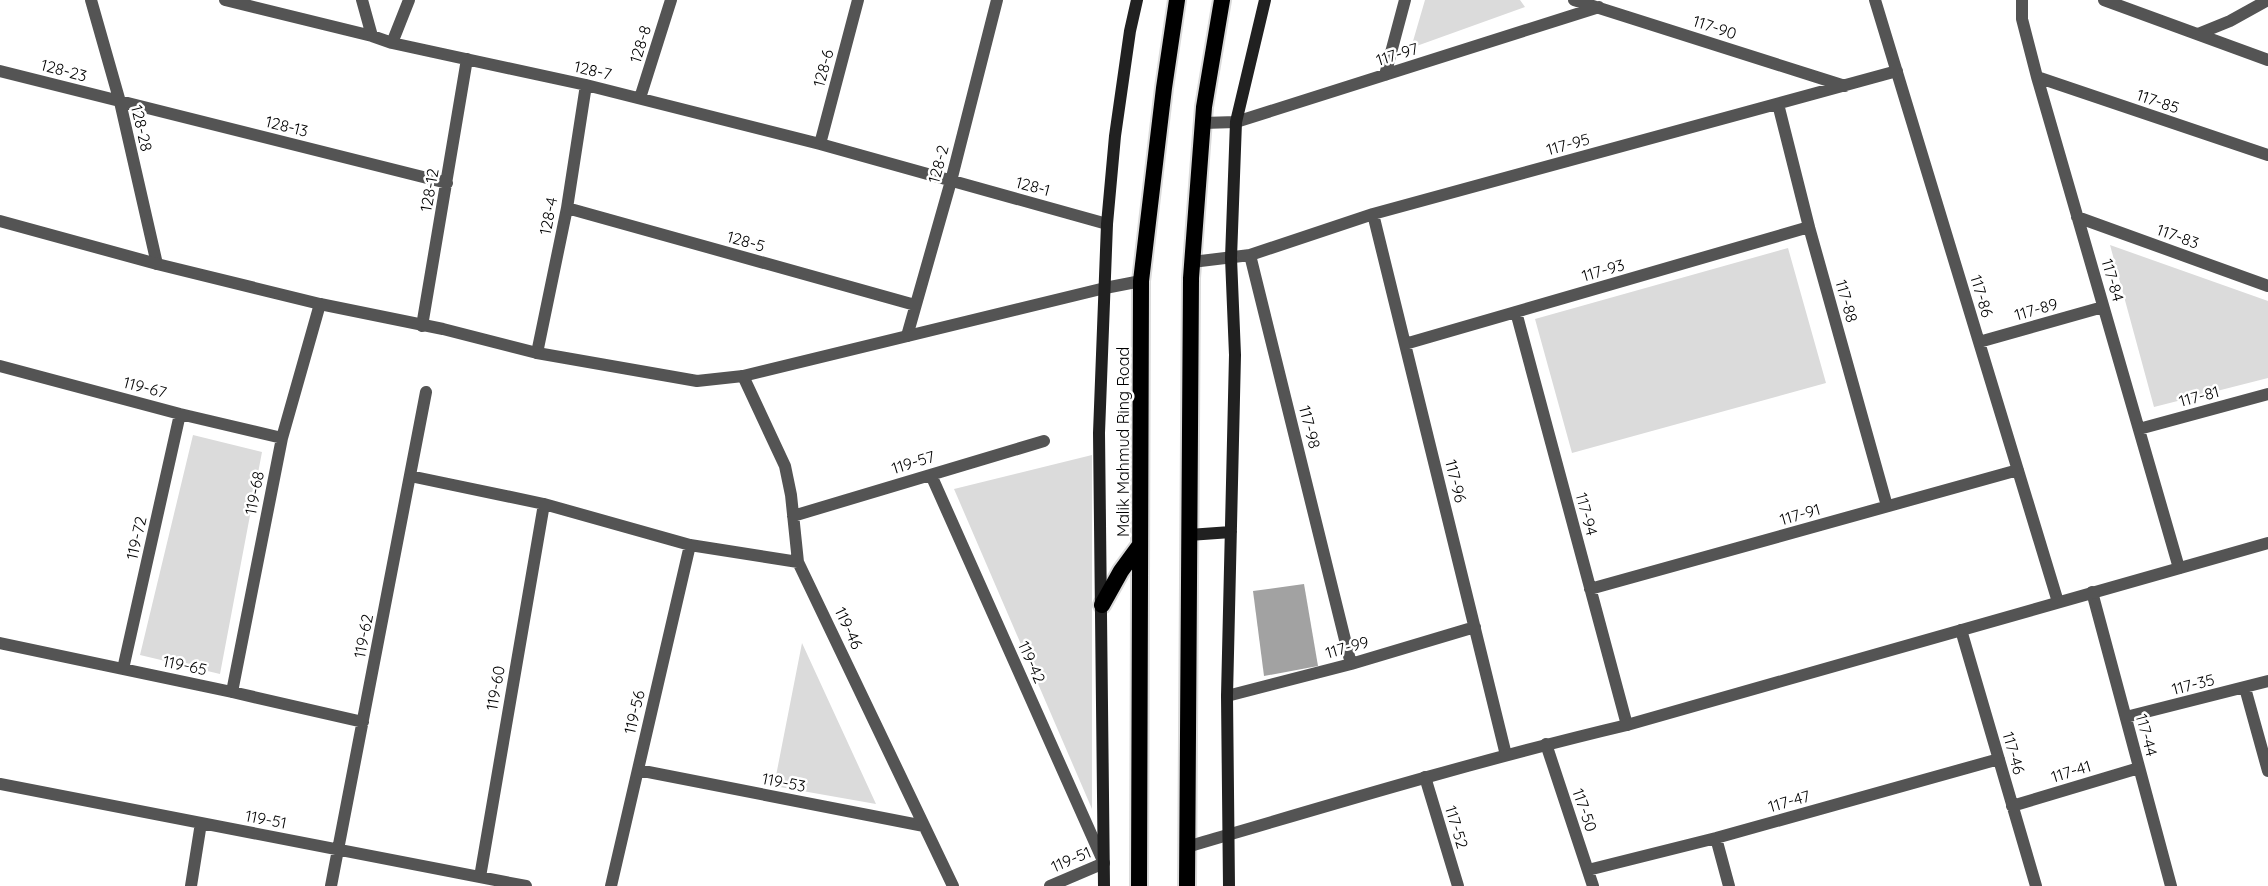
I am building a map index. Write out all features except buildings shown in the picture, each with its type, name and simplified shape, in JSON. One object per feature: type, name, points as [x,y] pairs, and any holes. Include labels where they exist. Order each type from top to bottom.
[{"type":"highway","name":"Malik Mahmud Ring Road","points":[[1139,886],[1142,281],[1164,88],[1177,0]]},
{"type":"highway","points":[[1187,886],[1192,262],[1203,123],[1222,0]]},
{"type":"highway","points":[[1102,605],[1140,545]]},
{"type":"main road","points":[[1104,886],[1099,433],[1107,224],[1115,136],[1137,0]]},
{"type":"main road","points":[[1229,886],[1227,696],[1235,355],[1231,258],[1236,122],[1265,0]]},
{"type":"main road","points":[[1189,535],[1231,532]]},
{"type":"street","name":"128-28","points":[[91,0],[120,102],[157,264]]},
{"type":"street","name":"128-7","points":[[227,0],[392,43],[586,84],[820,144],[951,181]]},
{"type":"street","points":[[362,0],[372,36]]},
{"type":"street","points":[[392,43],[409,0]]},
{"type":"street","name":"128-8","points":[[640,98],[671,0]]},
{"type":"street","name":"128-6","points":[[820,144],[858,0]]},
{"type":"street","name":"128-2","points":[[907,336],[951,181],[997,0]]},
{"type":"street","points":[[1385,75],[1405,0]]},
{"type":"street","name":"117-90","points":[[1574,0],[1845,86]]},
{"type":"street","name":"117-86","points":[[1875,0],[2058,602]]},
{"type":"street","name":"117-84","points":[[2022,0],[2022,19],[2037,77],[2179,568]]},
{"type":"street","points":[[2104,0],[2268,60]]},
{"type":"street","points":[[2198,34],[2230,21],[2268,0]]},
{"type":"street","name":"117-97","points":[[1203,123],[1236,122],[1599,7]]},
{"type":"street","name":"128-12","points":[[422,326],[467,59]]},
{"type":"street","name":"128-23","points":[[0,71],[120,102]]},
{"type":"street","name":"117-95","points":[[1250,255],[1373,214],[1897,71]]},
{"type":"street","name":"117-85","points":[[2037,77],[2268,155]]},
{"type":"street","name":"128-4","points":[[537,353],[567,208],[586,84]]},
{"type":"street","name":"128-13","points":[[120,102],[447,183]]},
{"type":"street","name":"117-88","points":[[1778,104],[1809,227],[1887,506]]},
{"type":"street","name":"128-1","points":[[951,181],[1107,224]]},
{"type":"street","name":"128-5","points":[[567,208],[915,305]]},
{"type":"street","name":"117-96","points":[[1373,214],[1506,755]]},
{"type":"street","name":"117-83","points":[[2077,217],[2268,286]]},
{"type":"street","points":[[0,221],[157,264],[320,304],[537,353],[697,381],[743,376],[1142,281]]},
{"type":"street","name":"117-93","points":[[1405,344],[1809,227]]},
{"type":"street","points":[[1192,262],[1250,255]]},
{"type":"street","name":"117-98","points":[[1250,255],[1352,664]]},
{"type":"street","name":"119-68","points":[[232,692],[282,438],[320,304]]},
{"type":"street","name":"117-89","points":[[1979,342],[2103,307]]},
{"type":"street","name":"117-94","points":[[1516,312],[1627,725]]},
{"type":"street","name":"119-67","points":[[0,366],[180,414],[282,438]]},
{"type":"street","name":"119-46","points":[[743,376],[785,466],[798,562],[952,886]]},
{"type":"street","name":"119-62","points":[[332,886],[426,392]]},
{"type":"street","name":"117-81","points":[[2139,429],[2268,394]]},
{"type":"street","name":"119-72","points":[[123,669],[180,414]]},
{"type":"street","name":"119-57","points":[[792,516],[1044,441]]},
{"type":"street","name":"117-91","points":[[1590,589],[2018,470]]},
{"type":"street","name":"119-42","points":[[931,474],[1104,863]]},
{"type":"street","points":[[410,476],[544,504],[690,545],[798,562]]},
{"type":"street","name":"119-60","points":[[480,877],[544,504]]},
{"type":"street","points":[[1187,847],[1425,777],[1627,725],[2268,543]]},
{"type":"street","name":"119-56","points":[[611,886],[690,545]]},
{"type":"street","name":"117-44","points":[[2092,592],[2170,886]]},
{"type":"street","name":"117-99","points":[[1227,696],[1352,664],[1475,627]]},
{"type":"street","name":"117-46","points":[[1961,630],[2036,886]]},
{"type":"street","name":"119-65","points":[[0,643],[363,722]]},
{"type":"street","name":"117-35","points":[[2126,717],[2268,681]]},
{"type":"street","points":[[2246,688],[2268,771]]},
{"type":"street","name":"117-50","points":[[1546,744],[1593,886]]},
{"type":"street","name":"117-47","points":[[1588,870],[1716,838],[1999,759]]},
{"type":"street","name":"117-41","points":[[2012,806],[2139,768]]},
{"type":"street","name":"119-53","points":[[638,770],[924,826]]},
{"type":"street","name":"117-52","points":[[1425,777],[1458,886]]},
{"type":"street","name":"119-51","points":[[0,784],[526,886]]},
{"type":"street","points":[[191,886],[201,823]]},
{"type":"street","points":[[1716,838],[1729,886]]},
{"type":"street","name":"119-51","points":[[1050,886],[1104,863]]},
{"type":"shaded area","points":[[1425,0],[1520,0],[1525,7],[1411,48]]},
{"type":"shaded area","points":[[2110,245],[2268,301],[2268,378],[2154,407]]},
{"type":"shaded area","points":[[1788,248],[1826,383],[1572,453],[1535,319]]},
{"type":"shaded area","points":[[193,435],[262,452],[220,674],[140,655]]},
{"type":"shaded area","points":[[1092,455],[1092,809],[954,489]]},
{"type":"shaded area","points":[[1304,584],[1318,666],[1264,676],[1253,591]]},
{"type":"shaded area","points":[[802,643],[876,804],[774,786]]}]
